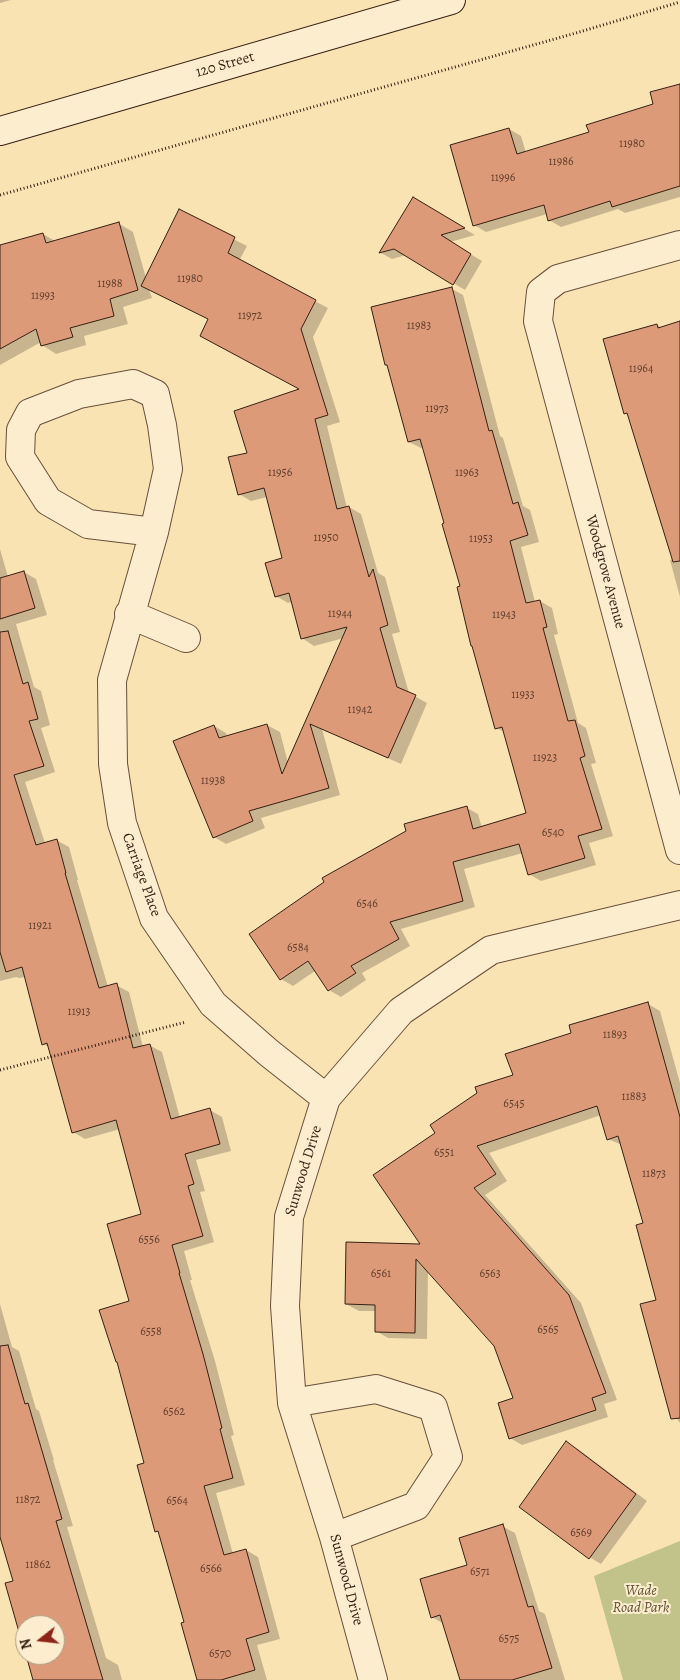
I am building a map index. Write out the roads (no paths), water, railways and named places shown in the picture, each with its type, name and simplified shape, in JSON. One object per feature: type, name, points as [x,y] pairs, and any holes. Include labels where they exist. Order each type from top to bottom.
[{"type":"street","name":"120 Street","points":[[0,131],[451,0]]},
{"type":"street","name":"Woodgrove Avenue","points":[[680,246],[558,279],[541,292],[538,320],[680,850]]},
{"type":"street","name":"Carriage Place","points":[[154,532],[88,524],[48,501],[20,457],[21,430],[30,413],[79,394],[133,384],[155,394],[162,425],[168,469],[154,532],[129,614],[112,680],[113,764],[122,823],[154,918],[213,1004],[269,1053],[326,1098]]},
{"type":"street","points":[[129,614],[186,638]]},
{"type":"street","name":"Sunwood Drive","points":[[373,1680],[334,1537],[292,1403],[285,1306],[289,1217],[326,1098],[401,1011],[491,950],[680,905]]},
{"type":"street","points":[[292,1403],[376,1389],[433,1406],[448,1457],[416,1506],[334,1537]]},
{"type":"park label","name":"Wade Road Park","points":[[641,1600]]}]
